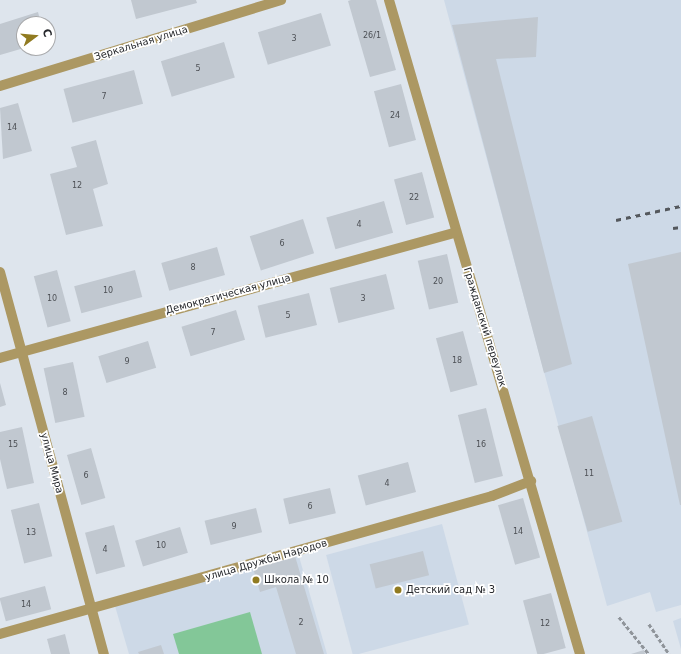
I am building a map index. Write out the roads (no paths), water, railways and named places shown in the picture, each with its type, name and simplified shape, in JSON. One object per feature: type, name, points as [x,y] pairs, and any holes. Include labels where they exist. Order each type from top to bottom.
[{"type":"street","name":"Зеркальная улица","points":[[0,86],[281,0]]},
{"type":"street","name":"Гражданский переулок","points":[[389,0],[456,232],[532,481],[580,654]]},
{"type":"street","name":"Демократическая улица","points":[[0,358],[456,232]]},
{"type":"street","name":"улица Мира","points":[[0,272],[23,351],[104,654]]},
{"type":"street","name":"улица Дружбы Народов","points":[[0,634],[492,496],[532,481]]},
{"type":"railway","points":[[616,220],[681,206]]},
{"type":"railway","points":[[673,228],[681,227]]},
{"type":"place","name":"Школа № 10","points":[[256,580]]},
{"type":"place","name":"Детский сад № 3","points":[[398,590]]}]
